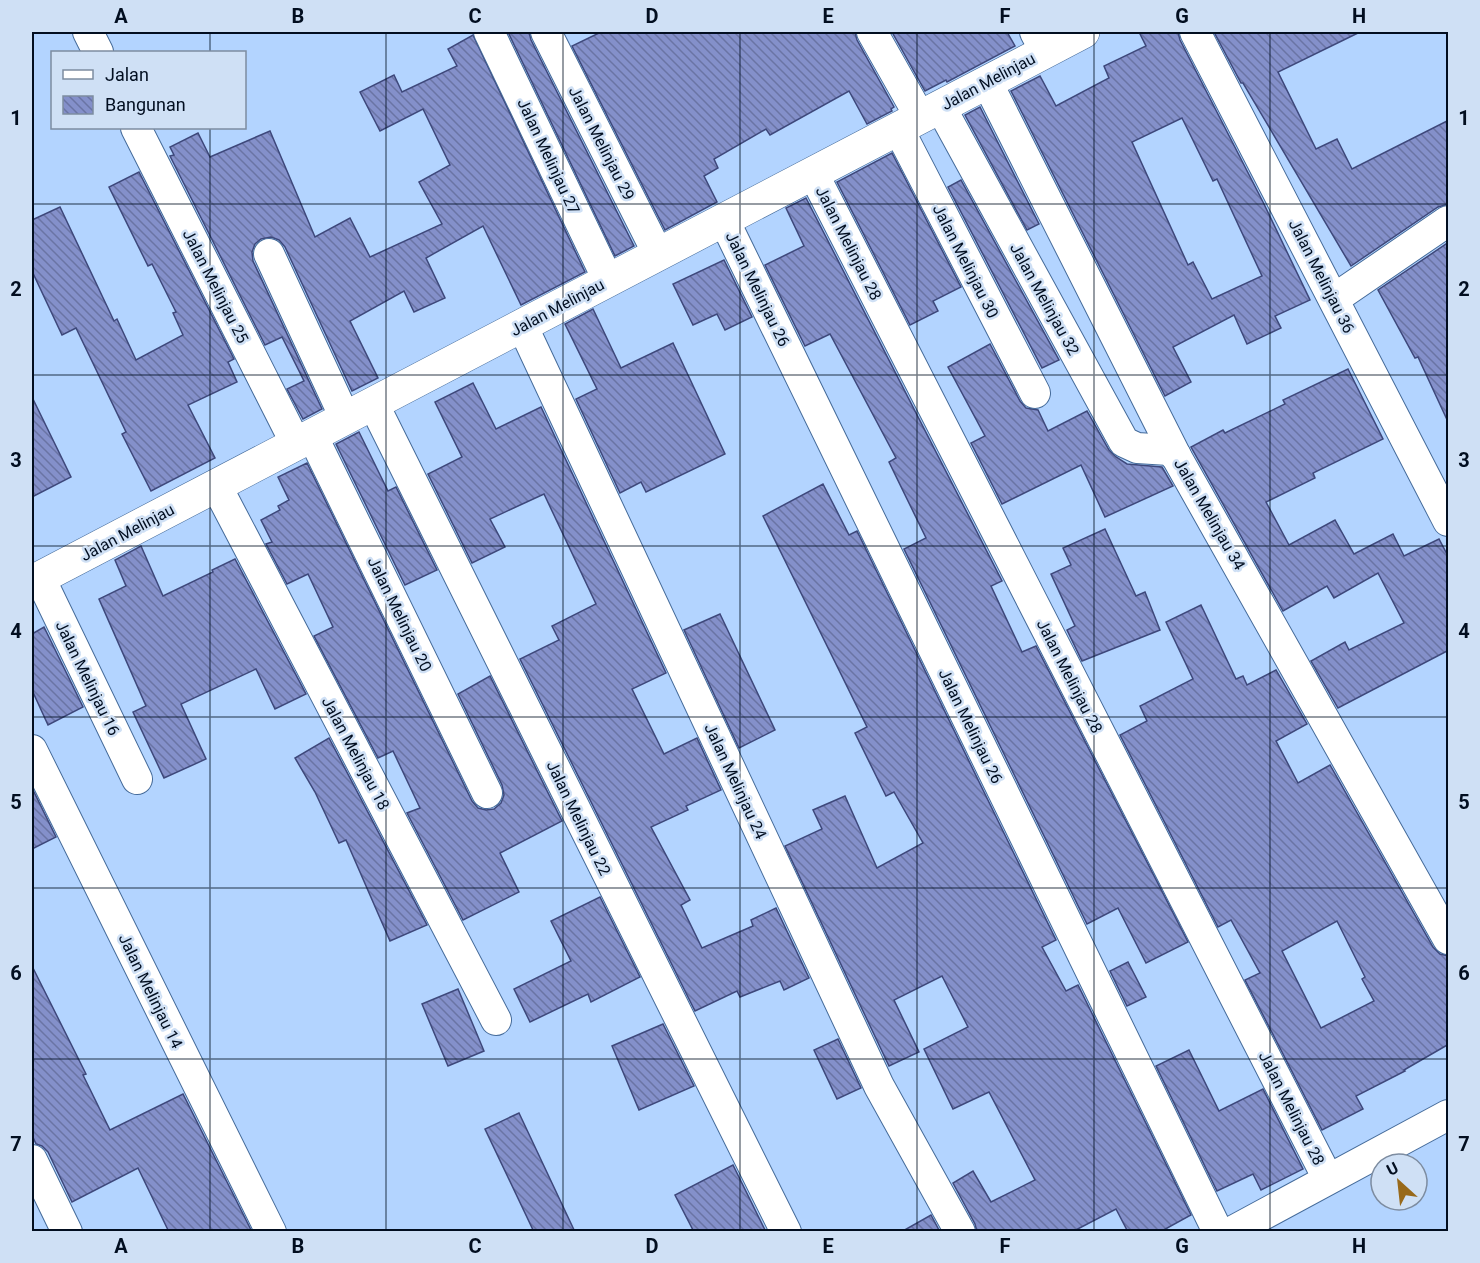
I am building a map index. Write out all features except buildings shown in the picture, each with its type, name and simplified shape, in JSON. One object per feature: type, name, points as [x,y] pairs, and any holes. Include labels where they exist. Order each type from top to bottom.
[{"type":"street","points":[[88,32],[98,51]]},
{"type":"street","name":"Jalan Melinjau 27","points":[[489,32],[608,280]]},
{"type":"street","name":"Jalan Melinjau 29","points":[[546,32],[658,254]]},
{"type":"street","points":[[872,32],[919,117]]},
{"type":"street","name":"Jalan Melinjau","points":[[36,580],[987,82],[1040,41],[1083,32]]},
{"type":"street","name":"Jalan Melinjau 36","points":[[1195,32],[1449,521]]},
{"type":"street","name":"Jalan Melinjau 34","points":[[987,82],[1176,456],[1449,939]]},
{"type":"street","name":"Jalan Melinjau 30","points":[[919,117],[1035,393]]},
{"type":"street","name":"Jalan Melinjau 32","points":[[919,117],[1124,442],[1137,448],[1169,450],[1176,456]]},
{"type":"street","name":"Jalan Melinjau 25","points":[[137,129],[304,440]]},
{"type":"street","name":"Jalan Melinjau 28","points":[[813,173],[1328,1179]]},
{"type":"street","name":"Jalan Melinjau 26","points":[[724,220],[1218,1232]]},
{"type":"street","points":[[1334,299],[1449,221]]},
{"type":"street","name":"Jalan Melinjau 22","points":[[270,254],[359,411],[786,1232]]},
{"type":"street","name":"Jalan Melinjau 24","points":[[522,325],[879,1086],[960,1232]]},
{"type":"street","name":"Jalan Melinjau 20","points":[[304,440],[487,793]]},
{"type":"street","name":"Jalan Melinjau 18","points":[[216,485],[496,1020]]},
{"type":"street","name":"Jalan Melinjau 16","points":[[36,580],[137,779]]},
{"type":"street","name":"Jalan Melinjau 14","points":[[32,750],[271,1232]]},
{"type":"street","points":[[1231,1232],[1449,1115]]},
{"type":"street","points":[[32,1160],[67,1232]]}]
